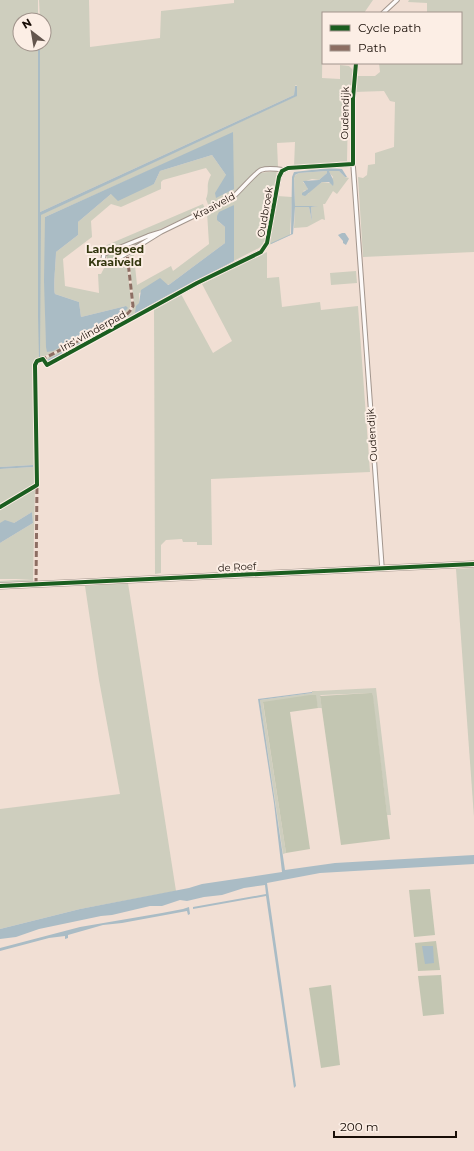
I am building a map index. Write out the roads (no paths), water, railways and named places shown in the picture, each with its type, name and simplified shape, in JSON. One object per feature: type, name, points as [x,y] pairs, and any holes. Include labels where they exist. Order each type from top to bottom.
[{"type":"street","points":[[384,12],[397,0]]},
{"type":"street","name":"Oudendijk","points":[[356,64],[353,98],[353,164],[382,568]]},
{"type":"street","points":[[284,170],[288,168],[353,164]]},
{"type":"street","name":"Kraaiveld","points":[[161,232],[104,254],[103,260],[111,263],[161,232],[233,197],[242,190],[261,170],[284,170]]},
{"type":"street","name":"Oudbroek","points":[[153,307],[261,252],[267,243],[279,177],[284,170]]},
{"type":"street","name":"de Roef","points":[[0,586],[474,564]]},
{"type":"district","name":"Landgoed Kraaiveld","points":[[115,255]]}]
